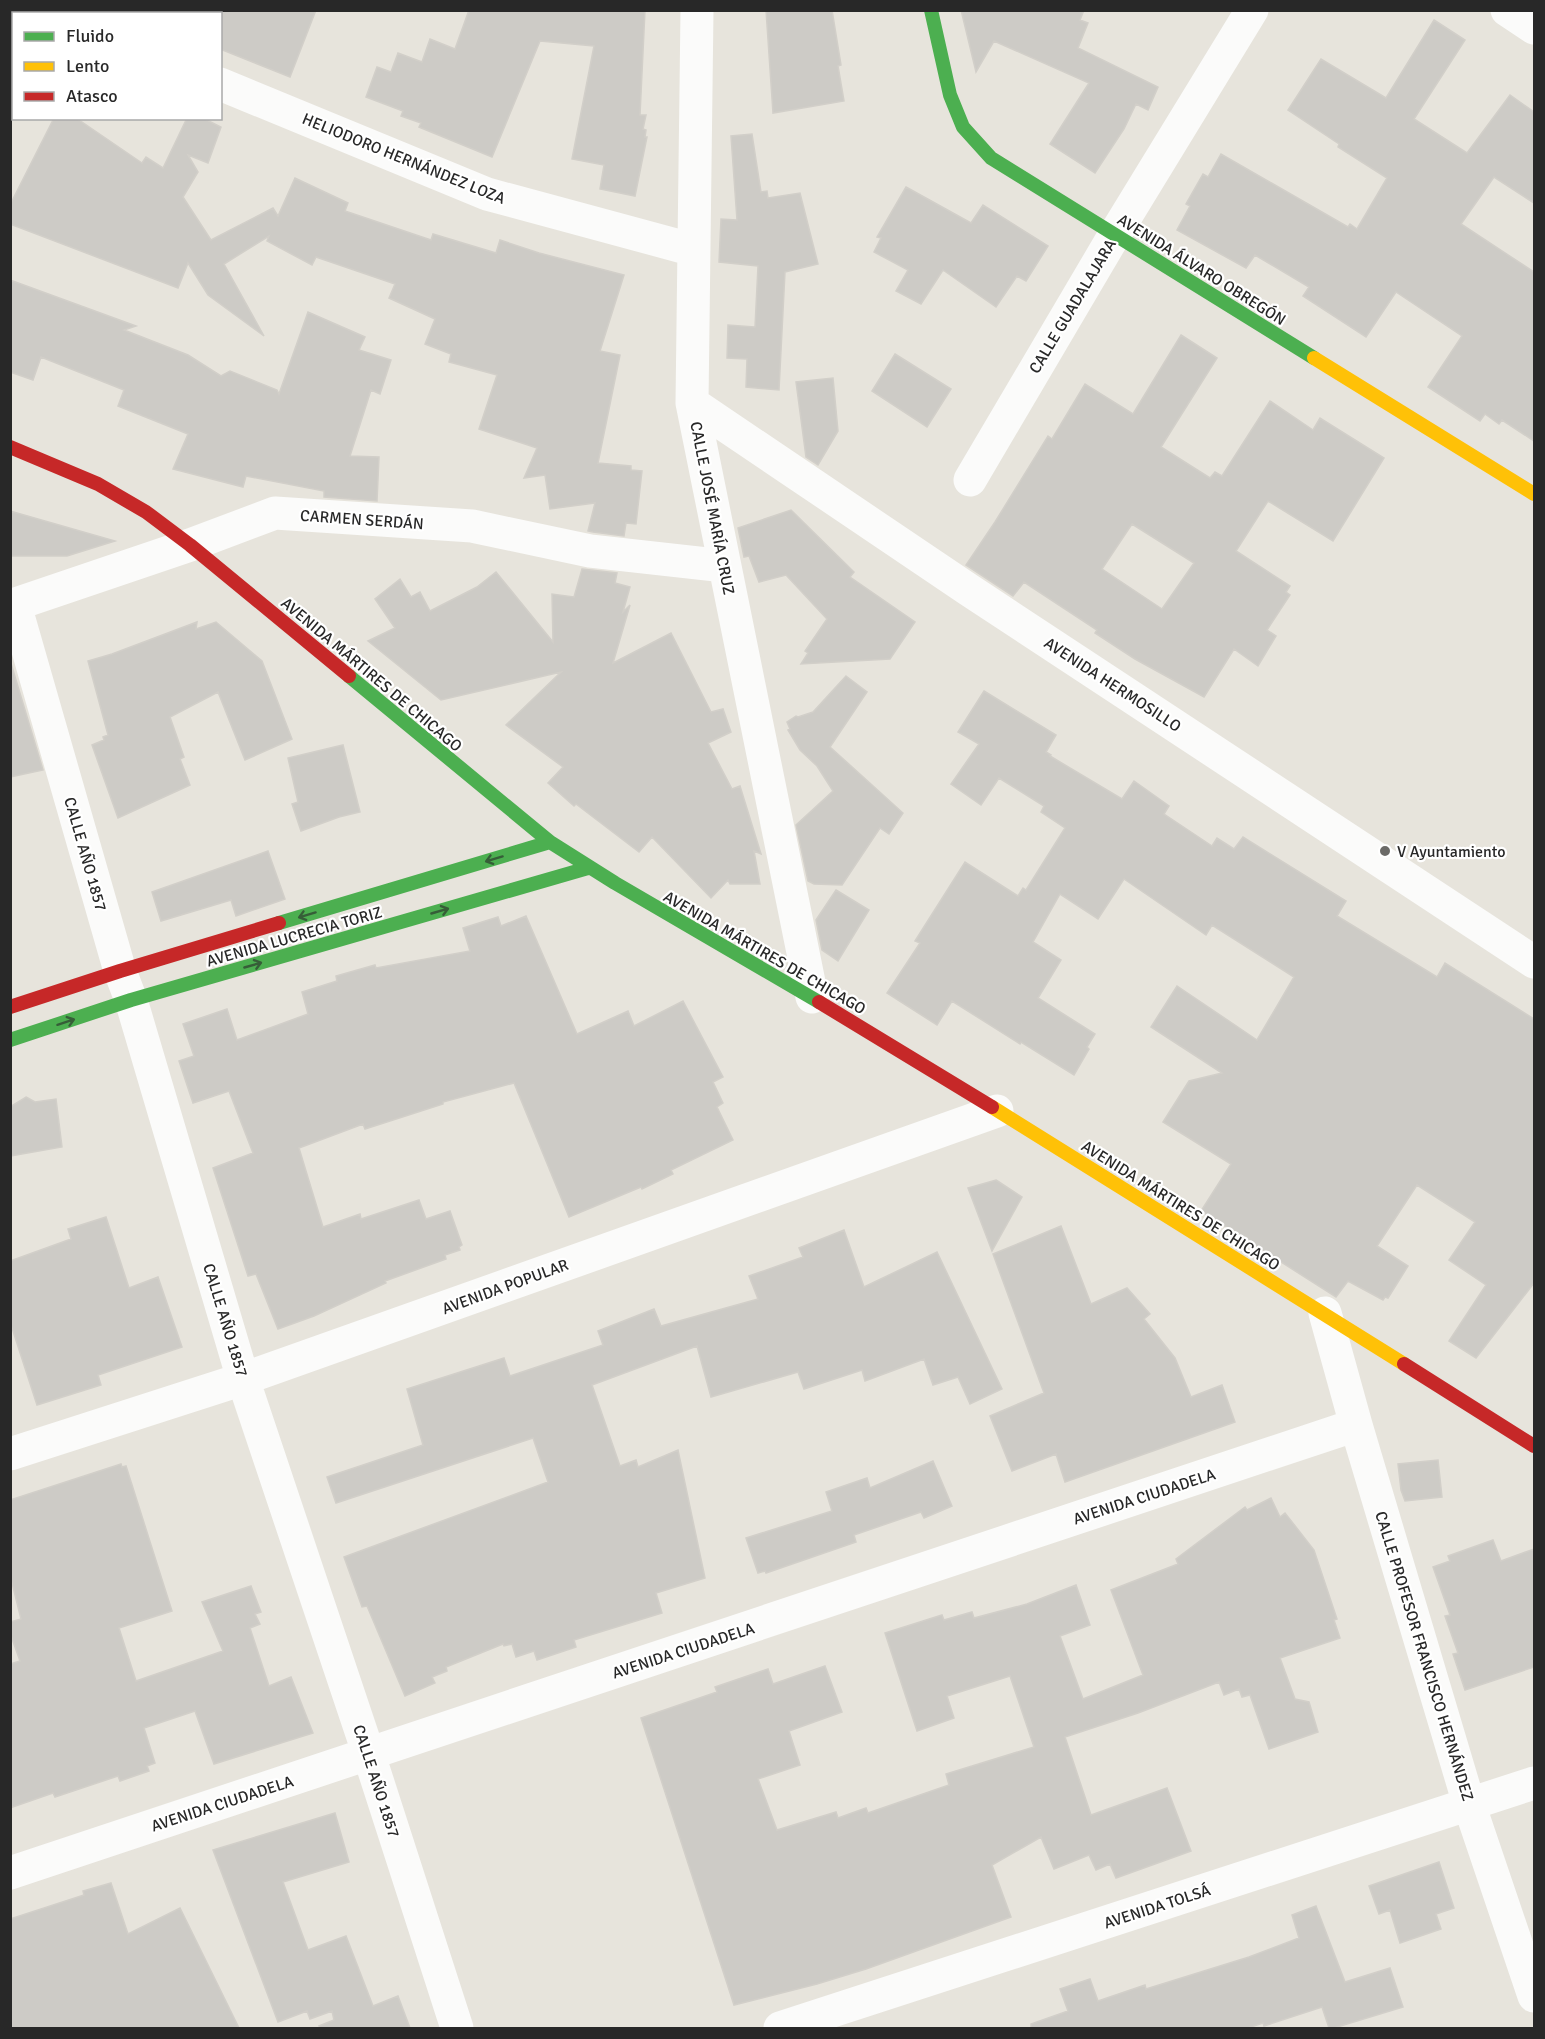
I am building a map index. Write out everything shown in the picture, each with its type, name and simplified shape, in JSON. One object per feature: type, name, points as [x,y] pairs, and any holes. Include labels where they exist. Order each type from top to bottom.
[{"type":"street","name":"CALLE JOSÉ MARÍA CRUZ","points":[[697,10],[693,403],[812,997]]},
{"type":"street","name":"AVENIDA ÁLVARO OBREGÓN","points":[[931,10],[950,95],[963,127],[991,158],[1534,494]]},
{"type":"street","name":"CALLE GUADALAJARA","points":[[970,480],[1115,234],[1252,10]]},
{"type":"street","points":[[1507,10],[1534,28]]},
{"type":"street","name":"HELIODORO HERNÁNDEZ LOZA","points":[[222,85],[487,194],[694,250]]},
{"type":"street","name":"AVENIDA HERMOSILLO","points":[[693,403],[969,590],[1534,962]]},
{"type":"street","name":"AVENIDA MÁRTIRES DE CHICAGO","points":[[10,447],[98,484],[146,512],[190,545],[550,842],[588,868],[812,997],[1325,1313],[1534,1446]]},
{"type":"street","name":"CARMEN SERDÁN","points":[[13,605],[190,545],[275,513],[472,526],[590,551],[725,567]]},
{"type":"street","name":"CALLE AÑO 1857","points":[[13,605],[243,1379],[369,1755],[457,2028]]},
{"type":"street","name":"AVENIDA LUCRECIA TORIZ","points":[[10,1040],[125,986],[550,842]]},
{"type":"street","name":"AVENIDA LUCRECIA TORIZ","points":[[10,1007],[125,986],[588,868]]},
{"type":"street","name":"AVENIDA POPULAR","points":[[10,1454],[243,1379],[997,1111]]},
{"type":"street","name":"CALLE PROFESOR FRANCISCO HERNÁNDEZ","points":[[1325,1313],[1469,1804],[1534,1996]]},
{"type":"street","name":"AVENIDA CIUDADELA","points":[[10,1873],[1356,1425]]},
{"type":"street","name":"AVENIDA TOLSÁ","points":[[780,2028],[1534,1783]]},
{"type":"building","points":[[220,10],[316,10],[290,77],[222,50],[222,12]]},
{"type":"building","points":[[469,10],[645,10],[640,115],[646,115],[643,129],[646,130],[645,137],[647,137],[635,196],[600,189],[604,165],[572,159],[594,46],[540,41],[492,157],[419,127],[421,123],[401,116],[403,111],[366,97],[377,67],[391,72],[398,53],[422,62],[430,39],[455,49]]},
{"type":"building","points":[[766,10],[832,10],[844,101],[773,113]]},
{"type":"building","points":[[961,10],[1084,10],[1080,20],[1088,23],[1078,48],[1158,87],[1148,110],[1136,104],[1124,129],[1095,173],[1050,144],[1089,83],[994,41],[976,72]]},
{"type":"building","points":[[1434,20],[1465,40],[1414,119],[1467,153],[1510,95],[1534,112],[1534,203],[1494,177],[1461,224],[1534,272],[1534,441],[1502,420],[1499,424],[1485,414],[1480,421],[1428,387],[1462,336],[1396,292],[1366,337],[1303,296],[1309,287],[1255,255],[1246,268],[1177,230],[1190,206],[1186,204],[1203,174],[1208,177],[1221,154],[1348,227],[1350,224],[1357,229],[1387,178],[1338,147],[1339,144],[1288,110],[1321,59],[1386,98]]},
{"type":"building","points":[[53,120],[79,120],[142,163],[146,157],[163,168],[186,120],[207,120],[221,127],[208,163],[188,155],[198,172],[183,197],[211,240],[273,208],[278,216],[295,178],[348,203],[345,211],[431,240],[433,234],[496,253],[500,240],[539,253],[624,275],[600,351],[620,355],[598,463],[631,466],[631,470],[642,471],[636,524],[626,523],[624,536],[593,532],[588,531],[595,503],[550,509],[545,475],[524,478],[537,448],[479,429],[497,375],[449,362],[451,354],[425,344],[435,319],[389,298],[395,284],[316,257],[312,265],[267,241],[269,236],[224,264],[264,336],[208,295],[188,263],[178,288],[10,224],[10,205]]},
{"type":"building","points":[[752,134],[761,192],[767,191],[768,198],[800,193],[818,264],[785,272],[779,390],[746,387],[747,359],[727,358],[728,325],[755,327],[758,266],[719,262],[721,219],[737,220],[731,136]]},
{"type":"building","points":[[906,187],[971,223],[983,205],[1048,246],[1026,281],[1017,276],[996,307],[943,270],[921,304],[896,291],[908,270],[874,252],[881,238],[877,237]]},
{"type":"building","points":[[10,280],[136,326],[124,330],[188,355],[221,376],[230,371],[277,390],[279,394],[308,312],[365,337],[359,350],[391,360],[380,394],[371,390],[350,456],[379,457],[377,501],[324,497],[324,491],[246,476],[243,487],[173,469],[188,434],[118,406],[124,390],[41,357],[33,380],[10,372]]},
{"type":"building","points":[[1181,335],[1217,358],[1161,447],[1210,478],[1215,472],[1222,476],[1270,401],[1313,430],[1320,418],[1384,458],[1333,541],[1268,501],[1236,551],[1290,586],[1286,592],[1290,595],[1267,630],[1276,636],[1258,666],[1234,649],[1204,697],[1135,659],[1095,633],[1097,630],[1024,582],[1013,596],[966,565],[1048,436],[1052,439],[1085,384],[1133,414]],"holes":[[[1132,524],[1194,563],[1162,609],[1102,569]]]},
{"type":"building","points":[[895,354],[951,389],[927,427],[872,391]]},
{"type":"building","points":[[833,378],[838,431],[818,465],[806,457],[796,382]]},
{"type":"building","points":[[791,510],[854,572],[850,577],[915,622],[890,659],[801,664],[808,653],[805,651],[827,619],[786,575],[759,582],[749,556],[744,557],[738,528]]},
{"type":"building","points":[[10,511],[115,541],[67,556],[10,556]]},
{"type":"building","points":[[582,569],[617,573],[615,583],[630,587],[623,612],[630,605],[613,663],[671,633],[711,712],[723,709],[731,732],[708,743],[732,789],[740,786],[761,854],[754,851],[760,884],[730,884],[728,880],[711,898],[652,837],[639,852],[576,804],[574,806],[548,783],[563,767],[506,725],[561,672],[441,700],[368,641],[395,628],[375,599],[400,579],[411,597],[420,592],[430,611],[477,587],[496,572],[553,642],[552,594],[574,597]]},
{"type":"building","points":[[197,622],[196,629],[216,622],[262,661],[292,739],[245,760],[218,692],[170,717],[184,757],[180,759],[190,785],[118,818],[92,745],[104,740],[103,737],[108,735],[88,661]]},
{"type":"building","points":[[10,660],[43,770],[10,777]]},
{"type":"building","points":[[846,676],[867,692],[830,747],[903,813],[889,834],[880,828],[842,885],[814,884],[808,881],[796,825],[833,791],[817,766],[800,750],[788,730],[790,729],[787,722],[796,716],[813,712]]},
{"type":"building","points":[[984,691],[1056,735],[1046,752],[1050,756],[1122,799],[1134,781],[1169,806],[1164,814],[1212,846],[1217,838],[1234,849],[1243,837],[1346,901],[1337,916],[1437,977],[1445,963],[1534,1019],[1534,1283],[1476,1358],[1449,1341],[1486,1285],[1449,1260],[1475,1222],[1417,1185],[1377,1246],[1408,1266],[1388,1298],[1385,1297],[1383,1300],[1348,1281],[1336,1297],[1201,1211],[1231,1164],[1163,1122],[1189,1081],[1222,1073],[1151,1027],[1177,986],[1257,1040],[1294,977],[1212,925],[1206,935],[1124,879],[1098,919],[1060,894],[1033,942],[1061,960],[1038,998],[1095,1034],[1074,1075],[952,1001],[937,1025],[887,993],[920,943],[915,941],[965,862],[1018,896],[1023,888],[1026,890],[1065,828],[1041,812],[1044,806],[999,778],[981,805],[951,784],[979,744],[958,732]]},
{"type":"building","points":[[343,745],[360,812],[301,831],[292,804],[298,802],[288,758]]},
{"type":"building","points":[[268,851],[285,899],[236,916],[231,900],[161,921],[152,892]]},
{"type":"building","points":[[836,890],[869,910],[838,961],[822,950],[816,920]]},
{"type":"building","points":[[526,916],[577,1034],[628,1011],[634,1026],[683,1001],[723,1077],[713,1082],[723,1103],[717,1107],[733,1140],[671,1170],[673,1174],[642,1189],[641,1187],[569,1217],[514,1083],[443,1102],[443,1104],[365,1129],[363,1124],[299,1148],[323,1227],[360,1214],[361,1219],[419,1200],[426,1219],[450,1211],[462,1245],[459,1247],[460,1250],[445,1255],[446,1259],[385,1281],[386,1283],[314,1316],[278,1329],[256,1274],[248,1276],[213,1168],[253,1153],[229,1091],[193,1103],[179,1061],[194,1056],[183,1024],[227,1009],[237,1040],[308,1014],[302,992],[337,981],[336,976],[375,965],[376,968],[470,951],[463,928],[498,917],[501,926]]},
{"type":"building","points":[[26,1097],[35,1102],[56,1099],[62,1147],[10,1156],[10,1107]]},
{"type":"building","points":[[996,1180],[1022,1197],[992,1251],[968,1188]]},
{"type":"building","points":[[106,1217],[129,1288],[158,1277],[182,1347],[98,1375],[101,1385],[37,1405],[10,1322],[10,1261],[71,1239],[68,1229]]},
{"type":"building","points":[[1061,1226],[1091,1304],[1127,1288],[1150,1314],[1144,1319],[1175,1358],[1191,1397],[1222,1385],[1235,1422],[1065,1482],[1056,1454],[1012,1471],[990,1416],[1044,1393],[993,1254]]},
{"type":"building","points":[[844,1230],[864,1287],[937,1252],[1002,1389],[970,1404],[958,1377],[933,1385],[924,1359],[865,1381],[862,1370],[804,1389],[798,1372],[711,1397],[697,1346],[592,1385],[620,1466],[636,1460],[638,1467],[678,1450],[705,1578],[656,1593],[662,1613],[574,1640],[576,1647],[537,1660],[534,1651],[516,1657],[512,1644],[504,1646],[503,1644],[446,1667],[447,1671],[432,1677],[435,1683],[405,1696],[367,1606],[362,1607],[344,1557],[548,1482],[533,1438],[336,1503],[327,1477],[423,1445],[407,1389],[504,1358],[510,1376],[603,1345],[598,1331],[654,1309],[661,1326],[758,1299],[749,1276],[803,1257],[799,1248]]},
{"type":"building","points":[[1438,1460],[1442,1497],[1405,1501],[1401,1490],[1398,1464]]},
{"type":"building","points":[[933,1461],[952,1506],[924,1518],[921,1512],[854,1535],[856,1542],[766,1573],[765,1571],[758,1573],[746,1538],[832,1511],[826,1492],[867,1478],[870,1488]]},
{"type":"building","points":[[121,1464],[122,1467],[126,1466],[172,1611],[119,1628],[136,1681],[223,1651],[202,1602],[251,1586],[261,1612],[255,1614],[260,1624],[250,1628],[269,1686],[291,1677],[313,1733],[214,1764],[195,1711],[144,1728],[155,1763],[147,1766],[149,1771],[120,1781],[118,1776],[55,1797],[53,1793],[10,1808],[10,1664],[20,1661],[10,1633],[10,1622],[21,1619],[10,1575],[10,1500]]},
{"type":"building","points":[[1271,1498],[1280,1517],[1285,1513],[1314,1550],[1337,1619],[1334,1620],[1340,1638],[1280,1658],[1295,1699],[1309,1702],[1318,1732],[1269,1749],[1250,1695],[1242,1697],[1239,1689],[1224,1695],[1219,1682],[1138,1713],[1065,1737],[1091,1815],[1167,1788],[1191,1851],[1116,1878],[1110,1864],[1096,1870],[1089,1855],[1054,1869],[1041,1837],[992,1865],[1011,1917],[866,1969],[734,2005],[641,1718],[717,1692],[715,1687],[768,1669],[773,1684],[825,1666],[842,1712],[789,1731],[800,1765],[758,1779],[777,1830],[836,1812],[838,1818],[866,1808],[868,1813],[949,1785],[946,1774],[1034,1747],[1010,1676],[947,1696],[954,1718],[917,1731],[885,1633],[942,1615],[944,1620],[972,1612],[974,1618],[1027,1604],[1076,1585],[1090,1625],[1060,1636],[1083,1699],[1143,1675],[1111,1590],[1178,1564],[1176,1559],[1245,1507],[1247,1510]]},
{"type":"building","points":[[1493,1540],[1501,1561],[1534,1549],[1534,1667],[1465,1690],[1453,1654],[1458,1653],[1445,1616],[1450,1615],[1433,1567],[1450,1561],[1448,1556]]},
{"type":"building","points":[[335,1813],[349,1862],[283,1882],[308,1950],[346,1936],[373,2006],[398,1996],[410,2028],[320,2028],[319,2026],[334,2020],[332,2011],[310,2019],[307,2011],[278,2022],[213,1850]]},
{"type":"building","points":[[1439,1862],[1454,1908],[1436,1914],[1441,1929],[1400,1943],[1390,1910],[1379,1914],[1369,1886]]},
{"type":"building","points":[[111,1883],[128,1934],[180,1908],[239,2028],[10,2028],[10,1919],[84,1895],[83,1891]]},
{"type":"building","points":[[1316,1906],[1345,1982],[1390,1968],[1403,2007],[1334,2028],[1329,2028],[1322,2007],[1264,2026],[1263,2023],[1248,2028],[1031,2028],[1031,2024],[1068,2011],[1060,1989],[1090,1979],[1098,2001],[1145,1985],[1146,1989],[1249,1957],[1299,1938],[1292,1915]]},
{"type":"traffic: fast","points":[[931,10],[950,95],[963,127],[991,158],[1314,358]]},
{"type":"traffic: fast","points":[[349,676],[550,842],[615,883],[819,1002]]},
{"type":"traffic: fast","points":[[279,923],[550,842]]},
{"type":"traffic: fast","points":[[10,1040],[131,1000],[588,868]]},
{"type":"traffic: slow","points":[[1314,358],[1534,494]]},
{"type":"traffic: slow","points":[[992,1107],[1404,1364]]},
{"type":"traffic: jam","points":[[10,447],[98,484],[146,512],[190,545],[349,676]]},
{"type":"traffic: jam","points":[[10,1007],[279,923]]},
{"type":"traffic: jam","points":[[819,1002],[992,1107]]},
{"type":"traffic: jam","points":[[1404,1364],[1534,1446]]},
{"type":"place","name":"V Ayuntamiento","points":[[1385,851]]}]
